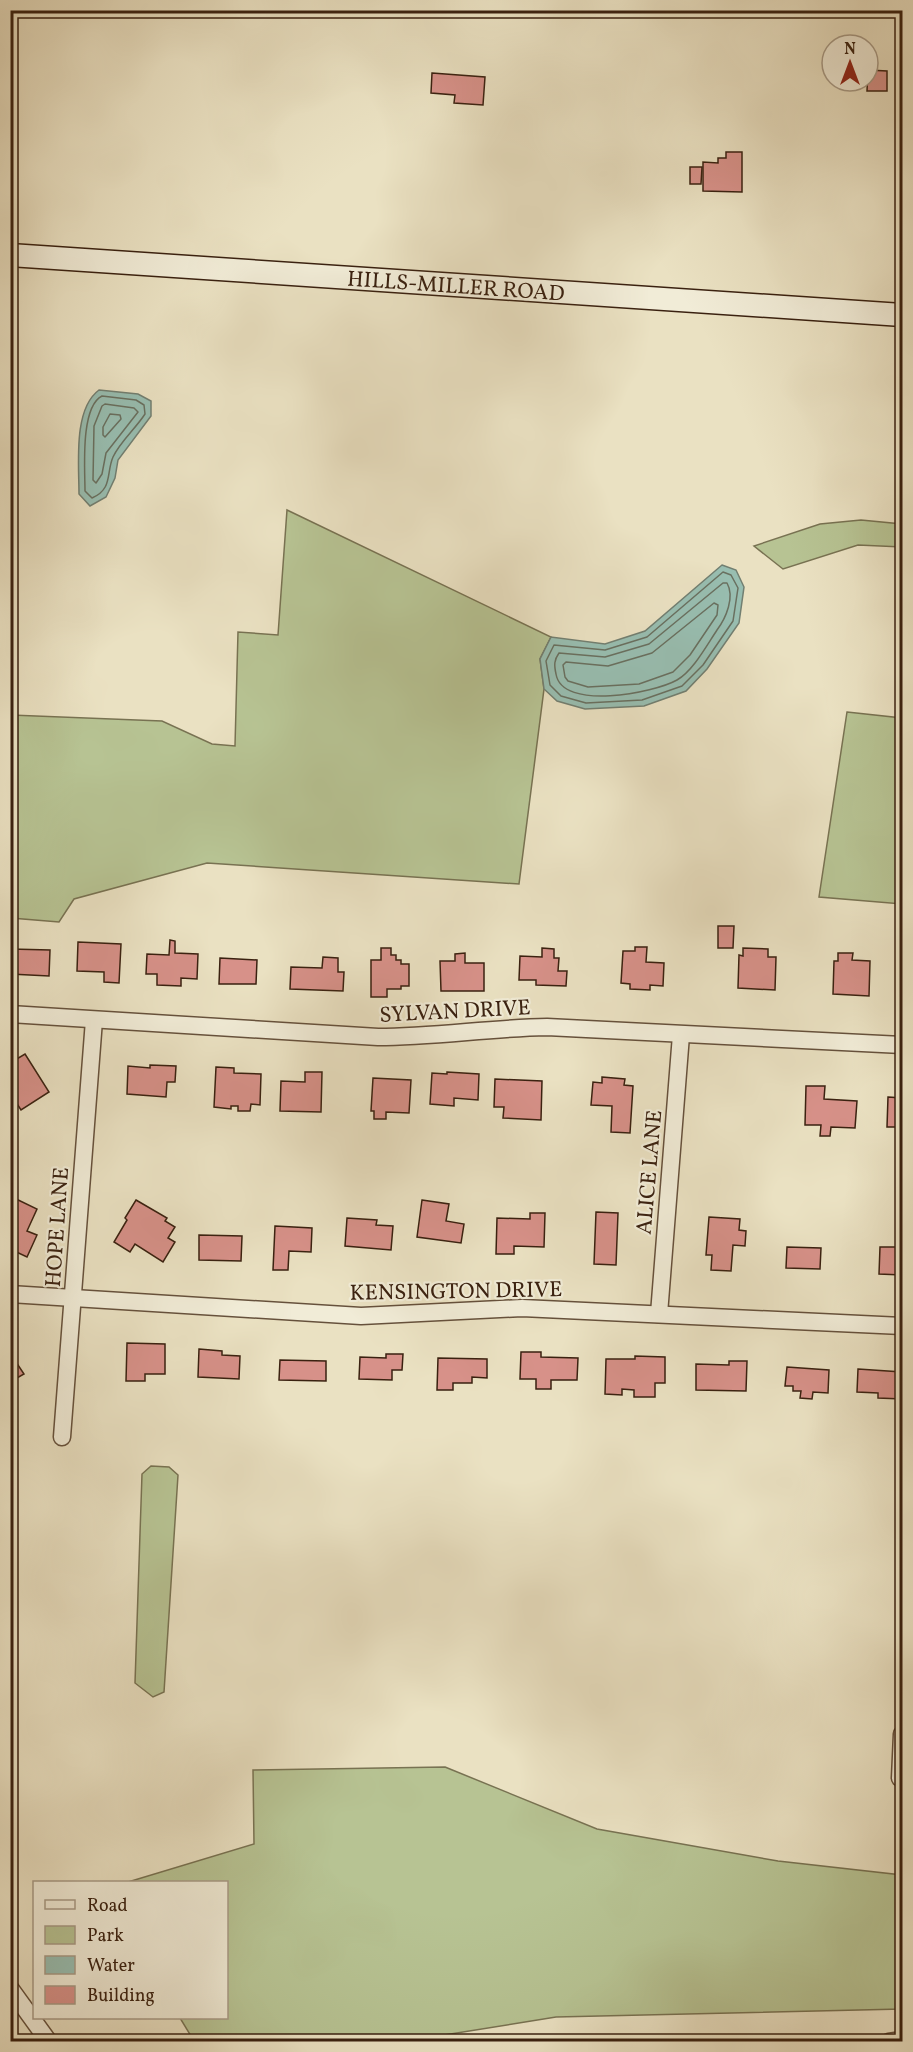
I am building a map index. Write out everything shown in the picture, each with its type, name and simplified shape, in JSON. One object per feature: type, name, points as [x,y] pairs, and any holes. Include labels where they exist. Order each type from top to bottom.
[{"type":"street","name":"HILLS-MILLER ROAD","points":[[10,255],[903,315]]},
{"type":"street","name":"SYLVAN DRIVE","points":[[10,1014],[378,1037],[547,1027],[903,1045]]},
{"type":"street","name":"HOPE LANE","points":[[62,1437],[94,1020]]},
{"type":"street","name":"ALICE LANE","points":[[659,1314],[681,1035]]},
{"type":"street","name":"KENSINGTON DRIVE","points":[[10,1294],[361,1316],[522,1308],[903,1326]]},
{"type":"street","points":[[901,1778],[903,1734]]},
{"type":"street","points":[[10,1989],[49,2042]]},
{"type":"street","points":[[889,2042],[903,2040]]},
{"type":"green space","points":[[287,510],[551,637],[540,659],[544,689],[519,884],[207,863],[74,899],[59,922],[11,918],[11,715],[162,721],[212,744],[235,746],[238,632],[278,635]]},
{"type":"green space","points":[[861,520],[902,524],[902,547],[858,545],[783,569],[754,546],[820,524]]},
{"type":"green space","points":[[847,712],[902,718],[902,904],[819,897]]},
{"type":"green space","points":[[151,1466],[169,1467],[178,1475],[164,1692],[153,1697],[135,1683],[142,1474]]},
{"type":"green space","points":[[445,1767],[597,1829],[778,1861],[902,1875],[902,2009],[556,2017],[407,2041],[194,2041],[181,2019],[228,2019],[228,1881],[131,1881],[254,1844],[253,1770]]},
{"type":"water","points":[[99,390],[138,394],[151,401],[151,416],[118,460],[115,478],[106,497],[90,506],[79,494],[79,438],[85,410]]},
{"type":"water","points":[[722,565],[736,570],[744,587],[739,623],[707,669],[686,691],[644,706],[585,709],[557,701],[544,689],[540,659],[551,637],[605,644],[645,631]]},
{"type":"building","points":[[880,71],[887,71],[887,91],[880,91]]},
{"type":"building","points":[[432,73],[485,77],[483,105],[454,103],[455,95],[431,93]]},
{"type":"building","points":[[726,152],[742,152],[742,192],[703,191],[703,162],[718,163],[718,158],[726,158]]},
{"type":"building","points":[[690,167],[702,167],[701,184],[690,184]]},
{"type":"building","points":[[718,926],[734,926],[733,948],[718,948]]},
{"type":"building","points":[[170,940],[175,941],[175,953],[198,954],[197,979],[181,978],[181,986],[157,985],[157,974],[146,974],[147,954],[169,955]]},
{"type":"building","points":[[78,942],[121,944],[119,983],[104,982],[104,972],[77,971]]},
{"type":"building","points":[[635,947],[647,947],[646,962],[664,963],[663,986],[650,985],[650,990],[630,989],[630,984],[621,983],[623,951],[635,951]]},
{"type":"building","points":[[381,948],[391,948],[391,955],[396,955],[396,960],[401,960],[401,964],[409,964],[409,986],[401,986],[401,989],[387,989],[387,997],[371,997],[371,960],[381,960]]},
{"type":"building","points":[[542,948],[554,949],[554,958],[559,958],[558,971],[567,971],[566,986],[536,985],[536,980],[519,980],[520,956],[542,957]]},
{"type":"building","points":[[743,948],[768,949],[768,957],[776,957],[775,990],[738,988],[739,955],[743,956]]},
{"type":"building","points":[[10,949],[50,950],[49,976],[10,974]]},
{"type":"building","points":[[465,953],[465,963],[484,963],[484,991],[441,991],[440,961],[455,961],[455,954]]},
{"type":"building","points":[[838,953],[853,953],[852,960],[870,961],[869,996],[833,994],[834,961],[838,961]]},
{"type":"building","points":[[323,957],[338,958],[338,972],[344,972],[343,991],[290,989],[291,967],[322,968]]},
{"type":"building","points":[[220,958],[257,960],[256,984],[219,984]]},
{"type":"building","points":[[25,1054],[49,1092],[21,1110],[10,1093],[10,1088],[14,1086],[10,1079],[10,1063]]},
{"type":"building","points":[[150,1065],[176,1066],[175,1082],[167,1082],[166,1097],[127,1094],[128,1066],[150,1068]]},
{"type":"building","points":[[216,1067],[234,1068],[234,1073],[261,1074],[260,1105],[251,1104],[250,1111],[238,1111],[238,1106],[231,1106],[231,1109],[214,1107]]},
{"type":"building","points":[[305,1072],[322,1072],[321,1112],[280,1111],[281,1081],[305,1082]]},
{"type":"building","points":[[447,1072],[479,1074],[478,1100],[454,1098],[454,1106],[430,1104],[432,1073],[447,1074]]},
{"type":"building","points":[[602,1077],[625,1079],[624,1085],[633,1086],[630,1133],[611,1132],[612,1106],[591,1105],[593,1082],[602,1083]]},
{"type":"building","points":[[373,1078],[411,1080],[409,1113],[386,1112],[386,1119],[374,1119],[374,1111],[371,1111]]},
{"type":"building","points":[[495,1079],[542,1081],[541,1120],[503,1118],[504,1107],[494,1107]]},
{"type":"building","points":[[806,1086],[825,1086],[824,1099],[857,1101],[855,1128],[831,1127],[830,1136],[820,1136],[821,1125],[805,1125]]},
{"type":"building","points":[[888,1097],[902,1098],[902,1127],[887,1127]]},
{"type":"building","points":[[12,1197],[37,1209],[27,1231],[37,1235],[27,1257],[10,1249],[10,1201]]},
{"type":"building","points":[[136,1200],[167,1218],[165,1221],[175,1227],[168,1238],[175,1242],[163,1262],[135,1244],[130,1252],[114,1242]]},
{"type":"building","points":[[422,1200],[449,1204],[446,1221],[464,1224],[461,1243],[417,1237]]},
{"type":"building","points":[[596,1212],[618,1213],[616,1265],[594,1264]]},
{"type":"building","points":[[530,1213],[545,1213],[544,1247],[514,1246],[514,1254],[496,1254],[497,1218],[530,1219]]},
{"type":"building","points":[[709,1217],[740,1219],[739,1230],[746,1231],[745,1246],[733,1245],[731,1271],[711,1270],[712,1255],[706,1255]]},
{"type":"building","points":[[347,1218],[377,1220],[376,1225],[393,1226],[391,1250],[345,1246]]},
{"type":"building","points":[[275,1226],[312,1228],[311,1252],[289,1251],[288,1270],[273,1270]]},
{"type":"building","points":[[199,1235],[242,1236],[241,1261],[199,1260]]},
{"type":"building","points":[[787,1247],[821,1248],[820,1269],[786,1268]]},
{"type":"building","points":[[880,1247],[902,1247],[902,1275],[879,1274]]},
{"type":"building","points":[[127,1343],[165,1344],[165,1374],[145,1374],[145,1381],[126,1381]]},
{"type":"building","points":[[199,1349],[222,1351],[222,1355],[240,1356],[239,1379],[198,1377]]},
{"type":"building","points":[[521,1352],[541,1352],[541,1357],[578,1358],[577,1380],[551,1380],[551,1389],[536,1389],[536,1379],[520,1379]]},
{"type":"building","points":[[10,1353],[24,1374],[10,1382]]},
{"type":"building","points":[[386,1354],[403,1354],[402,1370],[392,1370],[392,1380],[359,1379],[360,1357],[386,1358]]},
{"type":"building","points":[[635,1356],[665,1357],[665,1383],[655,1383],[655,1397],[634,1397],[634,1390],[622,1389],[622,1395],[605,1394],[606,1359],[635,1359]]},
{"type":"building","points":[[438,1358],[487,1359],[487,1378],[472,1377],[472,1383],[453,1383],[453,1390],[437,1390]]},
{"type":"building","points":[[280,1360],[326,1361],[326,1381],[279,1380]]},
{"type":"building","points":[[729,1361],[747,1361],[746,1391],[696,1390],[696,1364],[729,1365]]},
{"type":"building","points":[[787,1367],[829,1370],[828,1393],[813,1392],[812,1399],[800,1398],[801,1391],[793,1391],[793,1386],[785,1386]]},
{"type":"building","points":[[858,1369],[902,1372],[902,1399],[878,1398],[878,1393],[857,1392]]}]
